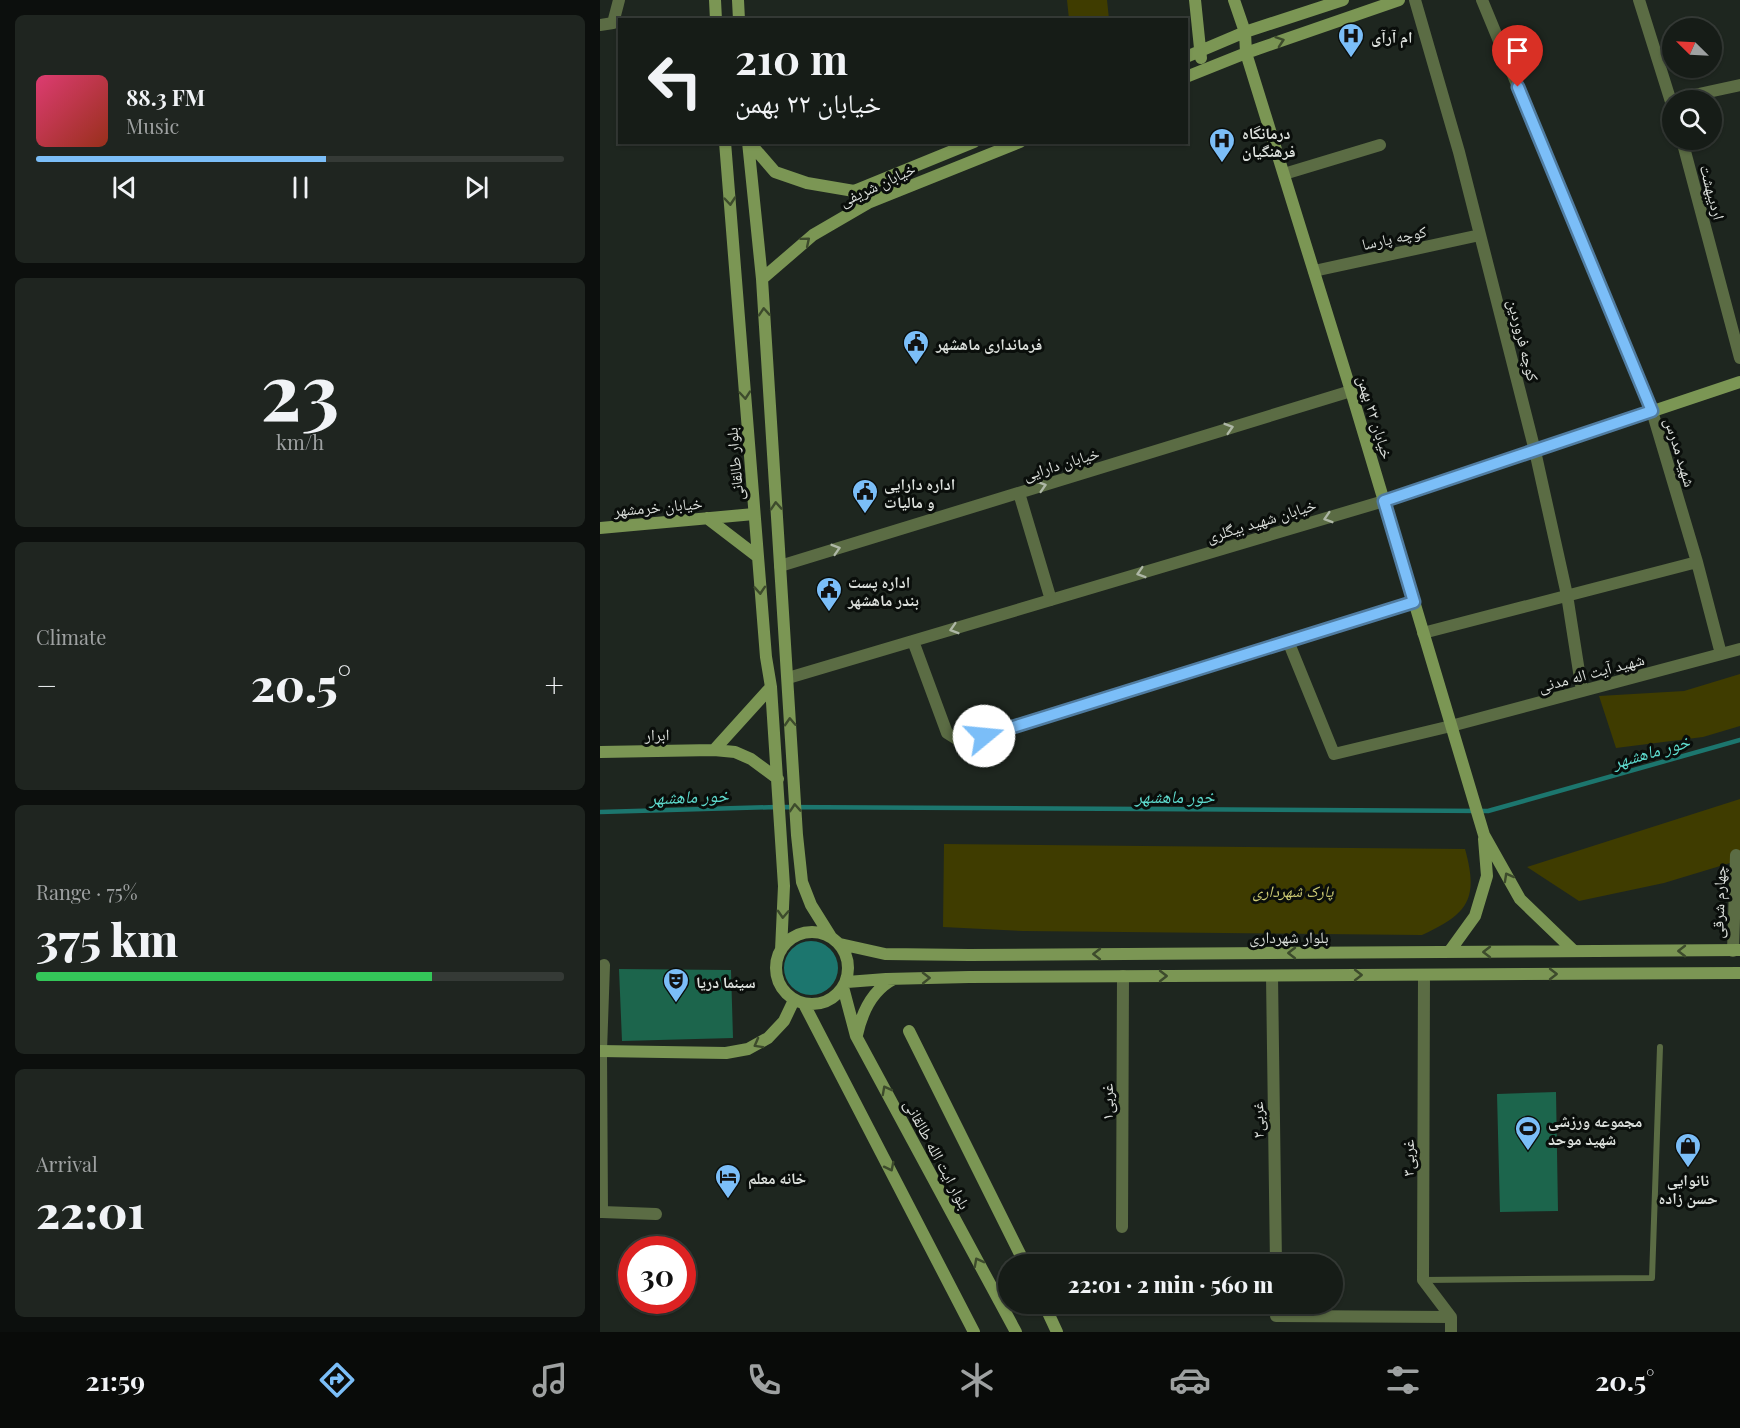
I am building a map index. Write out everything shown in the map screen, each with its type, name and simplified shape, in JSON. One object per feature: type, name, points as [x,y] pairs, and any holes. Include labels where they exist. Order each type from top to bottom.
[{"type":"main road","points":[[715,0],[716,18]]},
{"type":"main road","points":[[738,0],[739,18]]},
{"type":"main road","points":[[1195,0],[1199,52],[1204,70]]},
{"type":"main road","name":"خیابان ۲۲ بهمن","points":[[1234,0],[1245,32],[1246,53],[1351,391],[1484,835]]},
{"type":"main road","points":[[1188,56],[1245,32],[1343,0]]},
{"type":"main road","points":[[1188,76],[1246,53],[1399,0]]},
{"type":"main road","name":"بلوار طالقانی","points":[[725,144],[782,836],[784,886],[781,950]]},
{"type":"main road","points":[[749,144],[762,279],[793,780],[802,882],[811,906],[836,940],[846,954],[849,965],[845,984],[836,996],[827,1002],[816,1005],[799,1002],[785,992],[776,972],[781,950],[789,941],[809,932],[820,933],[836,940]]},
{"type":"main road","name":"خیابان شریفی","points":[[751,144],[775,172],[807,183],[854,191],[971,144]]},
{"type":"main road","points":[[973,144],[979,159]]},
{"type":"main road","name":"خیابان شریفی","points":[[762,279],[813,235],[868,202],[1015,144]]},
{"type":"main road","name":"خیابان شهید بیگلری","points":[[1384,501],[1740,382]]},
{"type":"main road","name":"خیابان خرمشهر","points":[[600,528],[754,514]]},
{"type":"main road","points":[[707,518],[758,557]]},
{"type":"main road","points":[[714,750],[771,687]]},
{"type":"main road","name":"ابرار","points":[[600,752],[714,750],[735,752],[751,759],[778,780]]},
{"type":"main road","points":[[1484,835],[1520,898],[1574,951]]},
{"type":"main road","points":[[1449,952],[1475,916],[1487,876],[1484,835]]},
{"type":"main road","name":"بلوار شهرداری","points":[[836,940],[885,954],[1736,951]]},
{"type":"main road","points":[[969,955],[969,977]]},
{"type":"main road","points":[[845,984],[895,978],[969,977],[1740,973]]},
{"type":"main road","points":[[856,1036],[861,1016],[871,999],[883,984],[895,978]]},
{"type":"main road","name":"بلوار ایت الله طالقانی","points":[[845,984],[856,1036],[1016,1332]]},
{"type":"main road","points":[[601,1051],[726,1053],[748,1049],[768,1038],[799,1002]]},
{"type":"main road","points":[[799,1002],[974,1332]]},
{"type":"main road","points":[[909,1031],[1020,1254]]},
{"type":"main road","points":[[1049,1314],[1058,1332]]},
{"type":"street","points":[[600,25],[613,23],[619,0]]},
{"type":"street","name":"کوچه فروردین","points":[[1415,0],[1459,152],[1534,451],[1567,595],[1582,691]]},
{"type":"street","name":"شهید مدرس","points":[[1482,0],[1652,411],[1697,562],[1721,654]]},
{"type":"street","points":[[1639,0],[1668,90]]},
{"type":"street","points":[[1721,90],[1740,85]]},
{"type":"street","points":[[1284,174],[1380,145]]},
{"type":"street","name":"اردیبهشت","points":[[1685,150],[1740,358]]},
{"type":"street","name":"کوچه پارسا","points":[[1314,271],[1480,236]]},
{"type":"street","name":"خیابان دارایی","points":[[780,566],[1351,391]]},
{"type":"street","points":[[1019,493],[1051,600]]},
{"type":"street","name":"خیابان شهید بیگلری","points":[[788,678],[1384,501]]},
{"type":"street","points":[[1423,633],[1697,562]]},
{"type":"street","points":[[913,641],[947,734],[963,743],[1414,602]]},
{"type":"street","name":"شهید آیت اله مدنی","points":[[1288,641],[1334,754],[1451,726],[1740,649]]},
{"type":"street","name":"چهارم شرقی","points":[[1736,855],[1736,951]]},
{"type":"street","points":[[604,965],[601,1051],[601,1212],[656,1214]]},
{"type":"street","name":"۳غربی","points":[[1423,1280],[1424,975]]},
{"type":"street","name":"۱غربی","points":[[1122,1227],[1123,976]]},
{"type":"street","name":"۲غربی","points":[[1272,976],[1276,1254]]},
{"type":"street","points":[[1423,1280],[1450,1317],[1451,1332]]},
{"type":"street","points":[[1276,1314],[1276,1316],[1450,1317]]},
{"type":"lane","points":[[1423,1280],[1652,1278],[1660,1047]]},
{"type":"green space","points":[[1067,0],[1107,0],[1109,18],[1069,18]]},
{"type":"green space","points":[[1740,674],[1740,726],[1703,737],[1616,748],[1599,696],[1684,691]]},
{"type":"green space","points":[[1740,799],[1740,860],[1664,883],[1579,901],[1527,867]]},
{"type":"green space","name":"پارک شهرداری","points":[[944,844],[1465,849],[1471,881],[1470,893],[1460,912],[1422,935],[1023,931],[943,927]]},
{"type":"water","points":[[811,941],[821,943],[830,949],[836,958],[838,968],[836,978],[830,987],[821,993],[811,995],[801,993],[792,987],[786,978],[784,968],[786,958],[792,949],[801,943]]},
{"type":"building","name":"سینما دریا","points":[[619,969],[731,970],[733,1038],[622,1041]]},
{"type":"building","name":"مجموعه ورزشی شهید موحد","points":[[1556,1092],[1558,1211],[1500,1212],[1497,1094]]},
{"type":"waterway","name":"خور ماهشهر","points":[[600,812],[776,807],[1488,811],[1740,740]]},
{"type":"place","name":"ام آرآی","points":[[1351,59]]},
{"type":"place","name":"درمانگاه فرهنگیان","points":[[1222,164]]},
{"type":"place","name":"فرمانداری ماهشهر","points":[[916,366]]},
{"type":"place","name":"اداره دارایی و مالیات","points":[[865,515]]},
{"type":"place","name":"اداره پست بندر ماهشهر","points":[[829,613]]},
{"type":"place","name":"سینما دریا","points":[[676,1004]]},
{"type":"place","name":"مجموعه ورزشی شهید موحد","points":[[1528,1152]]},
{"type":"place","name":"نانوایی حسن زاده","points":[[1688,1169]]},
{"type":"place","name":"خانه معلم","points":[[728,1200]]},
{"type":"route","points":[[984,736],[1414,602],[1384,501],[1652,411],[1518,87]]}]
